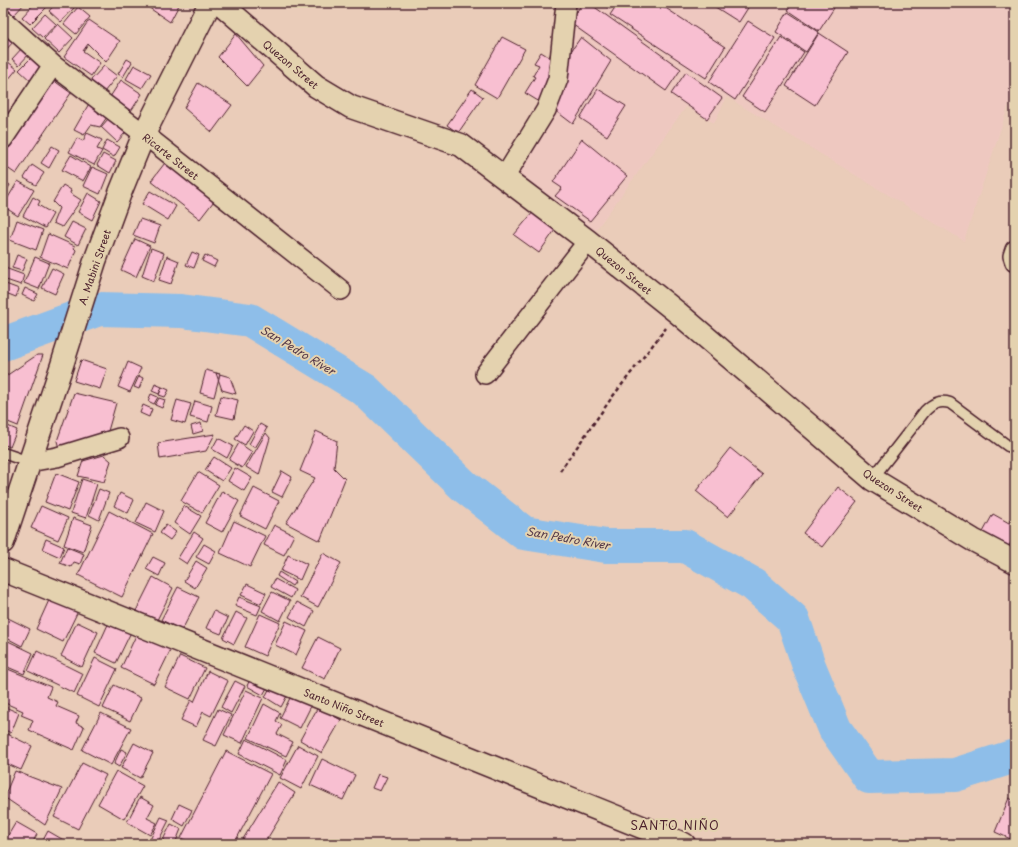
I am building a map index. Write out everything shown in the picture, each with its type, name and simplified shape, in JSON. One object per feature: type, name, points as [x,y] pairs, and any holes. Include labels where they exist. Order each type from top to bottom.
[{"type":"street","name":"A. Mabini Street","points":[[3,542],[95,261],[144,134],[210,3]]},
{"type":"street","name":"Quezon Street","points":[[220,3],[316,86],[351,107],[461,145],[588,241],[678,313],[872,479],[973,540],[1015,562]]},
{"type":"street","points":[[504,178],[546,110],[558,79],[566,3]]},
{"type":"street","name":"Ricarte Street","points":[[3,20],[53,65],[144,134],[341,290]]},
{"type":"street","points":[[3,139],[53,65]]},
{"type":"street","points":[[485,374],[588,241]]},
{"type":"street","points":[[1015,250],[1013,256],[1015,262]]},
{"type":"street","points":[[29,462],[57,457],[119,438]]},
{"type":"street","name":"Santo Niño Street","points":[[3,570],[660,839],[684,844]]},
{"type":"lane","points":[[872,479],[925,411],[937,402],[944,401],[950,403],[1008,446],[1015,448]]},
{"type":"lane","points":[[3,454],[29,462]]},
{"type":"path","points":[[560,471],[613,396],[678,313]]},
{"type":"shaded area","points":[[570,3],[1015,3],[1015,85],[964,241],[727,97],[714,123],[686,107],[595,231],[516,172],[549,113]]},
{"type":"building","points":[[3,3],[25,3],[14,15],[3,5]]},
{"type":"building","points":[[35,3],[51,3],[30,24],[22,17]]},
{"type":"building","points":[[56,3],[69,3],[74,8],[61,22],[49,11]]},
{"type":"building","points":[[142,3],[180,3],[170,22]]},
{"type":"building","points":[[583,3],[589,3],[681,69],[666,91],[569,22]]},
{"type":"building","points":[[600,3],[614,3],[610,9]]},
{"type":"building","points":[[618,3],[658,3],[725,47],[706,78],[610,15]]},
{"type":"building","points":[[709,3],[751,3],[739,22]]},
{"type":"building","points":[[793,3],[825,3],[834,8],[819,31],[788,10]]},
{"type":"building","points":[[78,7],[90,17],[76,34],[64,24]]},
{"type":"building","points":[[788,12],[819,32],[806,52],[776,32]]},
{"type":"building","points":[[45,14],[56,24],[43,38],[32,28]]},
{"type":"building","points":[[89,20],[120,41],[106,62],[88,44],[83,51],[100,63],[91,76],[64,57]]},
{"type":"building","points":[[748,21],[775,38],[735,100],[709,82]]},
{"type":"building","points":[[58,24],[73,38],[59,53],[44,39]]},
{"type":"building","points":[[4,33],[14,41],[3,53],[3,34]]},
{"type":"building","points":[[819,33],[848,52],[815,105],[786,86]]},
{"type":"building","points":[[236,34],[263,66],[247,86],[218,57]]},
{"type":"building","points":[[502,37],[525,49],[497,98],[475,85]]},
{"type":"building","points":[[581,37],[611,61],[573,124],[556,111],[567,57]]},
{"type":"building","points":[[781,37],[804,52],[765,112],[742,97]]},
{"type":"building","points":[[23,47],[30,53],[19,65],[12,59]]},
{"type":"building","points":[[552,51],[559,55],[548,72],[554,75],[543,104],[525,93],[535,77],[533,76],[539,65],[534,63],[541,52],[549,57]]},
{"type":"building","points":[[32,57],[44,69],[32,82],[19,70]]},
{"type":"building","points":[[3,58],[17,69],[3,86]]},
{"type":"building","points":[[127,59],[132,62],[123,77],[118,74]]},
{"type":"building","points":[[134,65],[151,74],[142,88],[126,79]]},
{"type":"building","points":[[104,66],[117,76],[104,92],[90,81]]},
{"type":"building","points":[[686,72],[722,98],[707,119],[671,94]]},
{"type":"building","points":[[53,80],[71,93],[16,174],[3,165],[3,154]]},
{"type":"building","points":[[121,80],[142,94],[131,111],[110,97]]},
{"type":"building","points":[[198,83],[232,105],[212,132],[184,108]]},
{"type":"building","points":[[472,89],[483,97],[458,133],[447,125]]},
{"type":"building","points":[[598,89],[626,106],[607,136],[580,118]]},
{"type":"building","points":[[91,100],[100,106],[98,113],[107,117],[100,127],[91,125],[84,135],[74,130]]},
{"type":"building","points":[[109,118],[125,133],[117,142],[101,127]]},
{"type":"building","points":[[87,133],[102,140],[97,149],[102,151],[94,165],[69,152],[77,138],[83,141]]},
{"type":"building","points":[[582,139],[627,176],[590,221],[555,196],[562,188],[553,182]]},
{"type":"building","points":[[107,140],[120,147],[114,157],[102,150]]},
{"type":"building","points":[[52,146],[59,150],[49,168],[41,163]]},
{"type":"building","points":[[103,154],[116,161],[110,173],[97,165]]},
{"type":"building","points":[[71,155],[91,167],[83,181],[62,170]]},
{"type":"building","points":[[168,159],[217,197],[200,219],[151,181]]},
{"type":"building","points":[[32,165],[44,173],[36,185],[24,178]]},
{"type":"building","points":[[92,167],[108,174],[100,194],[83,186]]},
{"type":"building","points":[[3,181],[10,185],[3,197]]},
{"type":"building","points":[[18,181],[34,190],[18,216],[3,206]]},
{"type":"building","points":[[63,185],[71,190],[70,193],[81,200],[62,227],[53,223],[59,208],[53,202]]},
{"type":"building","points":[[150,191],[176,206],[168,220],[142,204]]},
{"type":"building","points":[[88,193],[101,201],[92,220],[78,212]]},
{"type":"building","points":[[33,197],[40,201],[38,205],[53,214],[45,228],[23,216]]},
{"type":"building","points":[[534,211],[555,230],[539,253],[514,235]]},
{"type":"building","points":[[140,219],[160,226],[154,243],[133,235]]},
{"type":"building","points":[[17,220],[43,230],[36,250],[10,240]]},
{"type":"building","points":[[72,222],[86,229],[78,245],[64,237]]},
{"type":"building","points":[[48,234],[75,246],[74,248],[76,250],[68,269],[40,257]]},
{"type":"building","points":[[135,239],[150,246],[136,277],[121,270]]},
{"type":"building","points":[[151,248],[164,253],[154,281],[142,276]]},
{"type":"building","points":[[192,252],[199,255],[194,268],[186,265]]},
{"type":"building","points":[[17,255],[27,259],[22,271],[12,268]]},
{"type":"building","points":[[205,255],[217,261],[214,267],[202,261]]},
{"type":"building","points":[[167,256],[179,261],[171,284],[159,280]]},
{"type":"building","points":[[35,257],[49,263],[39,289],[24,283]]},
{"type":"building","points":[[5,268],[24,275],[21,285],[3,279]]},
{"type":"building","points":[[52,268],[64,274],[55,294],[42,288]]},
{"type":"building","points":[[3,283],[19,289],[16,297],[3,292]]},
{"type":"building","points":[[25,288],[38,294],[34,301],[22,295]]},
{"type":"building","points":[[37,355],[43,355],[18,426],[3,420],[3,378]]},
{"type":"building","points":[[81,360],[107,369],[100,389],[74,381]]},
{"type":"building","points":[[128,362],[141,368],[130,392],[118,387]]},
{"type":"building","points":[[206,370],[220,374],[214,397],[200,393]]},
{"type":"building","points":[[216,373],[230,377],[236,394],[222,390]]},
{"type":"building","points":[[139,376],[143,378],[139,389],[134,387]]},
{"type":"building","points":[[155,384],[162,387],[159,394],[152,391]]},
{"type":"building","points":[[162,387],[169,390],[165,397],[159,395]]},
{"type":"building","points":[[74,393],[116,403],[108,431],[59,448],[57,441]]},
{"type":"building","points":[[151,394],[158,397],[154,404],[148,401]]},
{"type":"building","points":[[221,396],[238,400],[234,419],[216,415]]},
{"type":"building","points":[[159,398],[165,400],[162,408],[155,405]]},
{"type":"building","points":[[177,400],[191,404],[185,424],[171,420]]},
{"type":"building","points":[[195,401],[212,406],[208,422],[190,417]]},
{"type":"building","points":[[143,405],[152,409],[149,417],[140,413]]},
{"type":"building","points":[[201,423],[203,431],[193,434],[191,426]]},
{"type":"building","points":[[3,424],[17,430],[10,447],[3,444]]},
{"type":"building","points":[[260,424],[267,428],[255,448],[249,444]]},
{"type":"building","points":[[244,425],[253,431],[245,445],[235,439]]},
{"type":"building","points":[[316,431],[337,441],[334,468],[345,479],[320,541],[286,523],[315,478],[300,471]]},
{"type":"building","points":[[266,433],[270,438],[259,475],[246,467]]},
{"type":"building","points":[[215,434],[206,451],[160,459],[158,443]]},
{"type":"building","points":[[218,438],[233,446],[227,458],[212,449]]},
{"type":"building","points":[[239,443],[252,452],[242,468],[229,460]]},
{"type":"building","points":[[730,448],[762,474],[728,517],[696,491]]},
{"type":"building","points":[[104,455],[111,461],[104,482],[78,476],[83,461]]},
{"type":"building","points":[[214,457],[231,468],[222,481],[205,470]]},
{"type":"building","points":[[235,468],[252,478],[244,491],[228,481]]},
{"type":"building","points":[[282,471],[292,477],[282,497],[272,492]]},
{"type":"building","points":[[198,472],[219,485],[202,513],[181,501]]},
{"type":"building","points":[[56,473],[79,482],[68,511],[45,502]]},
{"type":"building","points":[[82,479],[97,484],[86,518],[71,513]]},
{"type":"building","points":[[838,487],[857,502],[822,547],[803,533]]},
{"type":"building","points":[[254,488],[279,501],[265,529],[240,516]]},
{"type":"building","points":[[99,489],[109,493],[99,520],[89,515]]},
{"type":"building","points":[[222,491],[239,501],[222,532],[205,523]]},
{"type":"building","points":[[120,493],[134,500],[128,513],[114,506]]},
{"type":"building","points":[[146,502],[164,511],[155,532],[136,523]]},
{"type":"building","points":[[41,506],[68,518],[58,540],[31,528]]},
{"type":"building","points":[[184,506],[201,516],[190,534],[174,523]]},
{"type":"building","points":[[109,511],[153,534],[122,597],[78,575]]},
{"type":"building","points":[[1015,512],[1015,536],[1007,549],[982,534],[993,514],[1009,523]]},
{"type":"building","points":[[73,518],[92,525],[83,552],[64,545]]},
{"type":"building","points":[[234,521],[265,536],[250,567],[220,553]]},
{"type":"building","points":[[166,525],[176,532],[170,540],[160,533]]},
{"type":"building","points":[[274,525],[294,535],[284,555],[264,545]]},
{"type":"building","points":[[194,532],[203,538],[187,564],[178,558]]},
{"type":"building","points":[[46,539],[64,547],[60,557],[42,549]]},
{"type":"building","points":[[204,544],[216,551],[209,564],[196,557]]},
{"type":"building","points":[[67,547],[84,554],[80,564],[74,562],[71,567],[60,563]]},
{"type":"building","points":[[323,553],[341,563],[318,607],[300,597]]},
{"type":"building","points":[[288,555],[307,564],[300,580],[281,571]]},
{"type":"building","points":[[153,557],[165,563],[159,576],[146,569]]},
{"type":"building","points":[[196,561],[207,568],[195,588],[184,581]]},
{"type":"building","points":[[279,572],[295,582],[292,586],[277,576]]},
{"type":"building","points":[[153,577],[173,588],[156,622],[136,611]]},
{"type":"building","points":[[275,579],[295,590],[291,598],[271,587]]},
{"type":"building","points":[[247,584],[266,593],[261,604],[241,595]]},
{"type":"building","points":[[178,587],[199,597],[182,630],[161,620]]},
{"type":"building","points":[[272,592],[290,601],[280,621],[262,611]]},
{"type":"building","points":[[239,597],[261,606],[257,615],[235,606]]},
{"type":"building","points":[[50,598],[78,611],[63,642],[36,629]]},
{"type":"building","points":[[297,602],[314,611],[306,627],[289,617]]},
{"type":"building","points":[[214,611],[228,618],[221,634],[206,628]]},
{"type":"building","points":[[236,612],[247,618],[234,644],[223,638]]},
{"type":"building","points":[[260,614],[280,623],[265,656],[245,647]]},
{"type":"building","points":[[4,616],[30,629],[22,646],[3,636]]},
{"type":"building","points":[[110,620],[132,630],[116,663],[95,653]]},
{"type":"building","points":[[286,621],[307,631],[296,655],[275,645]]},
{"type":"building","points":[[77,622],[98,632],[82,667],[61,656]]},
{"type":"building","points":[[138,631],[172,647],[154,684],[121,668]]},
{"type":"building","points":[[318,637],[340,648],[325,679],[302,668]]},
{"type":"building","points":[[6,640],[33,653],[24,674],[3,665],[3,647]]},
{"type":"building","points":[[37,651],[83,674],[74,693],[28,671]]},
{"type":"building","points":[[180,656],[205,668],[190,699],[165,687]]},
{"type":"building","points":[[95,658],[117,669],[99,707],[77,696]]},
{"type":"building","points":[[3,667],[51,687],[47,697],[58,702],[56,706],[79,716],[76,723],[84,727],[74,750],[29,730],[33,720],[21,715],[23,711],[3,702]]},
{"type":"building","points":[[208,671],[228,681],[211,716],[203,712],[196,727],[181,720],[191,700],[194,702]]},
{"type":"building","points":[[251,677],[268,686],[263,695],[247,686]]},
{"type":"building","points":[[235,681],[245,686],[231,713],[221,707]]},
{"type":"building","points":[[272,684],[288,694],[281,707],[265,697]]},
{"type":"building","points":[[114,685],[141,698],[130,721],[103,708]]},
{"type":"building","points":[[246,690],[263,698],[242,743],[224,735]]},
{"type":"building","points":[[292,694],[312,704],[300,728],[280,718]]},
{"type":"building","points":[[264,704],[280,713],[276,721],[282,725],[277,734],[293,742],[286,756],[248,738]]},
{"type":"building","points":[[3,706],[19,713],[11,733],[3,729]]},
{"type":"building","points":[[318,707],[341,720],[322,753],[300,740]]},
{"type":"building","points":[[218,709],[231,715],[216,746],[203,740]]},
{"type":"building","points":[[101,713],[131,728],[111,765],[82,750]]},
{"type":"building","points":[[3,732],[32,746],[21,770],[3,762]]},
{"type":"building","points":[[246,739],[287,760],[280,775],[239,754]]},
{"type":"building","points":[[134,743],[153,753],[140,778],[121,768]]},
{"type":"building","points":[[298,745],[318,756],[301,789],[280,778]]},
{"type":"building","points":[[121,749],[127,752],[119,767],[114,764]]},
{"type":"building","points":[[226,751],[271,774],[234,844],[193,844],[181,838]]},
{"type":"building","points":[[322,759],[355,775],[343,800],[310,785]]},
{"type":"building","points":[[82,763],[106,775],[78,829],[54,817]]},
{"type":"building","points":[[15,771],[62,789],[45,825],[4,797]]},
{"type":"building","points":[[116,771],[143,786],[124,819],[98,804]]},
{"type":"building","points":[[378,774],[387,777],[380,791],[372,788]]},
{"type":"building","points":[[278,782],[295,793],[264,844],[240,844]]},
{"type":"building","points":[[140,797],[154,805],[147,818],[157,823],[150,835],[127,822]]},
{"type":"building","points":[[1009,798],[1015,801],[1015,841],[995,832]]},
{"type":"building","points":[[179,804],[192,810],[184,826],[172,819]]},
{"type":"building","points":[[161,817],[169,820],[157,844],[152,844],[149,842]]},
{"type":"building","points":[[16,822],[37,834],[32,844],[3,844]]},
{"type":"building","points":[[171,824],[181,829],[175,844],[161,844]]},
{"type":"building","points":[[48,831],[67,842],[66,844],[41,844]]},
{"type":"waterway","name":"San Pedro River","points":[[3,344],[99,309],[181,311],[250,320],[365,390],[464,486],[524,533],[606,546],[685,546],[753,584],[793,619],[809,666],[835,729],[869,777],[955,775],[1015,756]]},
{"type":"district","name":"SANTO NIÑO","points":[[675,825]]}]
